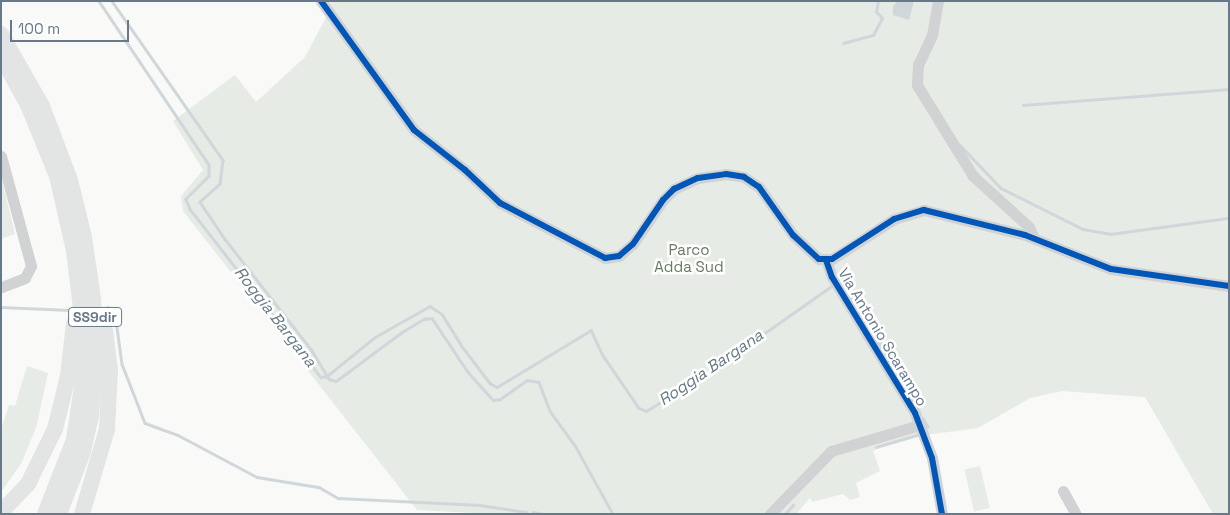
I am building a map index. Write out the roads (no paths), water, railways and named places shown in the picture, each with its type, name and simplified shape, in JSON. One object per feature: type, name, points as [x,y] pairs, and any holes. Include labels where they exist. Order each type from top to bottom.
[{"type":"highway","name":"SS9dir","points":[[1,34],[30,82],[52,129],[70,180],[84,237],[96,325],[96,375],[83,452],[59,514]]},
{"type":"highway","name":"SS9dir","points":[[1,56],[47,150],[74,251],[84,324],[81,398],[72,447],[45,514]]},
{"type":"highway","points":[[82,514],[102,454],[110,398],[110,370],[94,250],[84,237]]},
{"type":"highway","points":[[1,512],[17,497],[36,469],[61,408],[73,340],[71,268],[74,251]]},
{"type":"street","points":[[321,1],[414,130],[465,170],[500,203],[596,256],[612,258],[624,252],[674,190],[698,178],[726,174],[744,177],[759,187],[805,249],[826,260],[840,256],[894,220],[916,211],[930,211],[1034,238],[1110,268],[1229,286]]},
{"type":"street","points":[[938,1],[932,35],[918,65],[917,85],[973,176],[1029,227],[1034,238]]},
{"type":"street","points":[[1,156],[31,266],[25,278],[1,287]]},
{"type":"street","name":"Via Antonio Scarampo","points":[[826,260],[832,277],[893,373],[920,425],[932,458],[942,514]]},
{"type":"street","points":[[770,514],[831,450],[920,425]]},
{"type":"street","points":[[1063,491],[1076,514]]},
{"type":"waterway","name":"Roggia Bargana","points":[[99,1],[209,165],[209,176],[186,199],[190,209],[321,377],[327,376],[375,337],[430,306],[442,314],[461,345],[490,383],[497,387],[591,330],[602,354],[639,408],[646,411],[702,377],[833,285]]},
{"type":"waterway","points":[[112,1],[223,160],[220,184],[200,202],[225,239],[311,349],[329,379],[336,381],[402,332],[424,319],[432,318],[468,372],[493,400],[500,399],[527,380],[539,382],[550,411],[576,447],[613,514]]},
{"type":"waterway","points":[[843,43],[873,35],[882,18],[876,12],[878,1]]},
{"type":"waterway","points":[[1023,105],[1229,89]]},
{"type":"waterway","points":[[960,145],[1001,188],[1083,229],[1110,234],[1229,218]]},
{"type":"waterway","name":"Roggia Bargana","points":[[839,280],[895,365],[914,402]]},
{"type":"waterway","points":[[1,307],[70,310]]},
{"type":"waterway","points":[[108,307],[115,313],[122,364],[145,423],[178,435],[257,477],[319,487],[338,498],[480,505],[526,512]]},
{"type":"waterway","name":"Roggia Bargana","points":[[923,418],[928,427]]},
{"type":"waterway","points":[[876,447],[917,435]]},
{"type":"waterway","points":[[785,514],[793,505]]},
{"type":"waterway","points":[[533,512],[543,514]]},
{"type":"park label","name":"Parco Adda Sud","points":[[689,258]]}]
